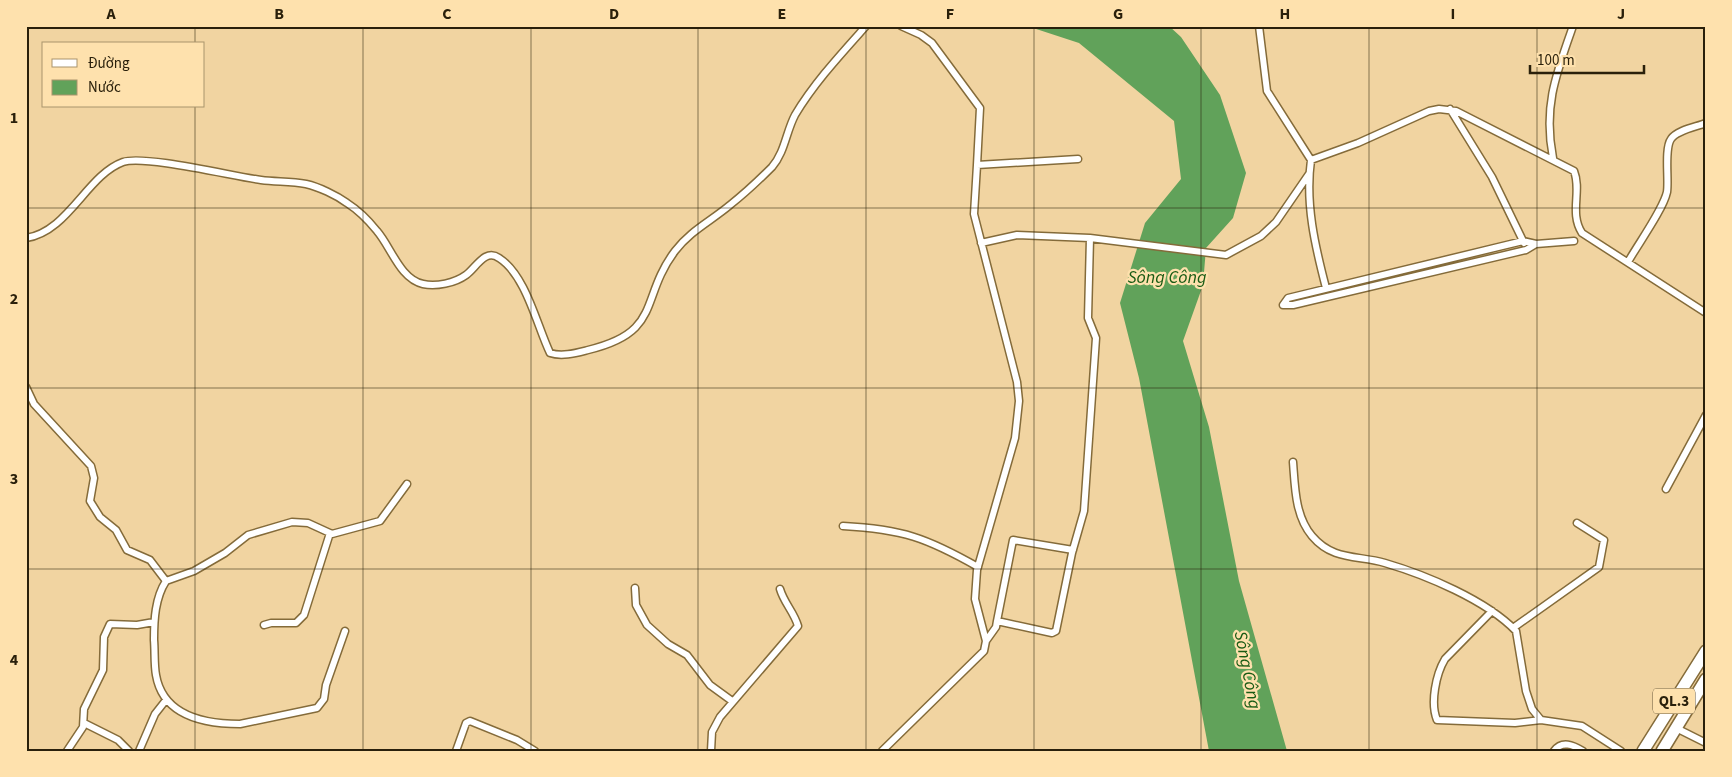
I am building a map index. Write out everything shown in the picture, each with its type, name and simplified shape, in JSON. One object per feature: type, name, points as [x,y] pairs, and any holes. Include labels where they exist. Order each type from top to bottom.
[{"type":"highway","name":"QL.3","points":[[1643,751],[1706,651]]},
{"type":"highway","name":"QL.3","points":[[1662,751],[1706,680]]},
{"type":"street","points":[[26,238],[49,229],[105,173],[124,162],[156,162],[263,180],[308,185],[346,203],[363,216],[378,231],[410,278],[422,284],[434,285],[451,282],[466,275],[484,257],[494,255],[500,258],[518,281],[532,306],[550,353],[563,355],[593,348],[618,340],[638,326],[645,317],[655,290],[674,251],[697,227],[729,206],[773,166],[784,147],[795,116],[818,84],[866,26]]},
{"type":"street","points":[[901,26],[932,43],[980,108],[973,203],[981,243],[1017,382],[1019,401],[1015,438],[978,567],[975,599],[986,641]]},
{"type":"street","points":[[1259,26],[1267,91],[1311,160],[1309,196],[1315,247],[1326,288]]},
{"type":"street","points":[[1553,158],[1548,116],[1559,68],[1573,26]]},
{"type":"street","points":[[1311,160],[1358,143],[1429,111],[1450,109],[1553,158],[1574,171],[1578,180],[1575,220],[1582,233],[1706,312]]},
{"type":"street","points":[[1450,109],[1492,177],[1526,250]]},
{"type":"street","points":[[1628,262],[1663,204],[1667,192],[1668,151],[1671,138],[1676,134],[1706,123]]},
{"type":"street","points":[[977,165],[1078,159]]},
{"type":"street","points":[[981,243],[1017,235],[1090,238],[1222,255],[1240,249],[1261,236],[1276,222],[1309,174]]},
{"type":"street","points":[[1539,244],[1523,241],[1288,298],[1283,305],[1293,305],[1526,250],[1539,244],[1590,237]]},
{"type":"street","points":[[997,621],[1055,632],[1072,550],[1084,511],[1096,338],[1088,318],[1090,238]]},
{"type":"street","points":[[26,387],[34,404],[91,466],[94,478],[90,501],[100,517],[116,530],[127,550],[150,560],[166,581]]},
{"type":"street","points":[[1666,489],[1706,415]]},
{"type":"street","points":[[1293,462],[1300,513],[1311,535],[1333,553],[1355,559],[1379,561],[1431,578],[1492,611],[1516,631],[1526,692],[1532,709],[1541,720]]},
{"type":"street","points":[[345,631],[326,685],[324,698],[316,708],[240,724],[229,724],[185,715],[166,700],[159,688],[156,674],[154,622],[160,592],[166,581],[194,571],[225,553],[248,535],[292,522],[308,523],[330,533],[380,521],[406,484]]},
{"type":"street","points":[[1513,628],[1599,566],[1604,540],[1577,522]]},
{"type":"street","points":[[843,526],[883,528],[925,539],[978,567]]},
{"type":"street","points":[[264,625],[271,623],[296,623],[304,615],[330,533]]},
{"type":"street","points":[[882,751],[984,651],[986,641],[996,627],[1013,540],[1072,550]]},
{"type":"street","points":[[634,588],[636,605],[647,625],[668,644],[687,655],[710,685],[732,701]]},
{"type":"street","points":[[711,751],[712,732],[732,701],[798,626],[784,602],[780,589]]},
{"type":"street","points":[[1492,611],[1445,659],[1440,667],[1434,712],[1437,720],[1515,723],[1541,720],[1582,726],[1620,751]]},
{"type":"street","points":[[67,751],[84,723],[84,709],[103,670],[106,631],[110,624],[138,625],[154,622]]},
{"type":"street","points":[[139,751],[155,714],[166,700]]},
{"type":"street","points":[[456,751],[466,723],[470,721],[517,740],[535,751]]},
{"type":"street","points":[[84,723],[118,740],[129,751]]},
{"type":"street","points":[[1676,728],[1706,743]]},
{"type":"street","points":[[1554,751],[1560,745],[1566,744],[1583,751]]},
{"type":"water","name":"Sông Công","points":[[1027,26],[1169,26],[1181,37],[1220,95],[1246,173],[1233,218],[1206,248],[1203,285],[1183,341],[1209,427],[1239,581],[1287,751],[1209,751],[1139,378],[1120,303],[1145,223],[1181,179],[1174,121],[1079,43]]}]
